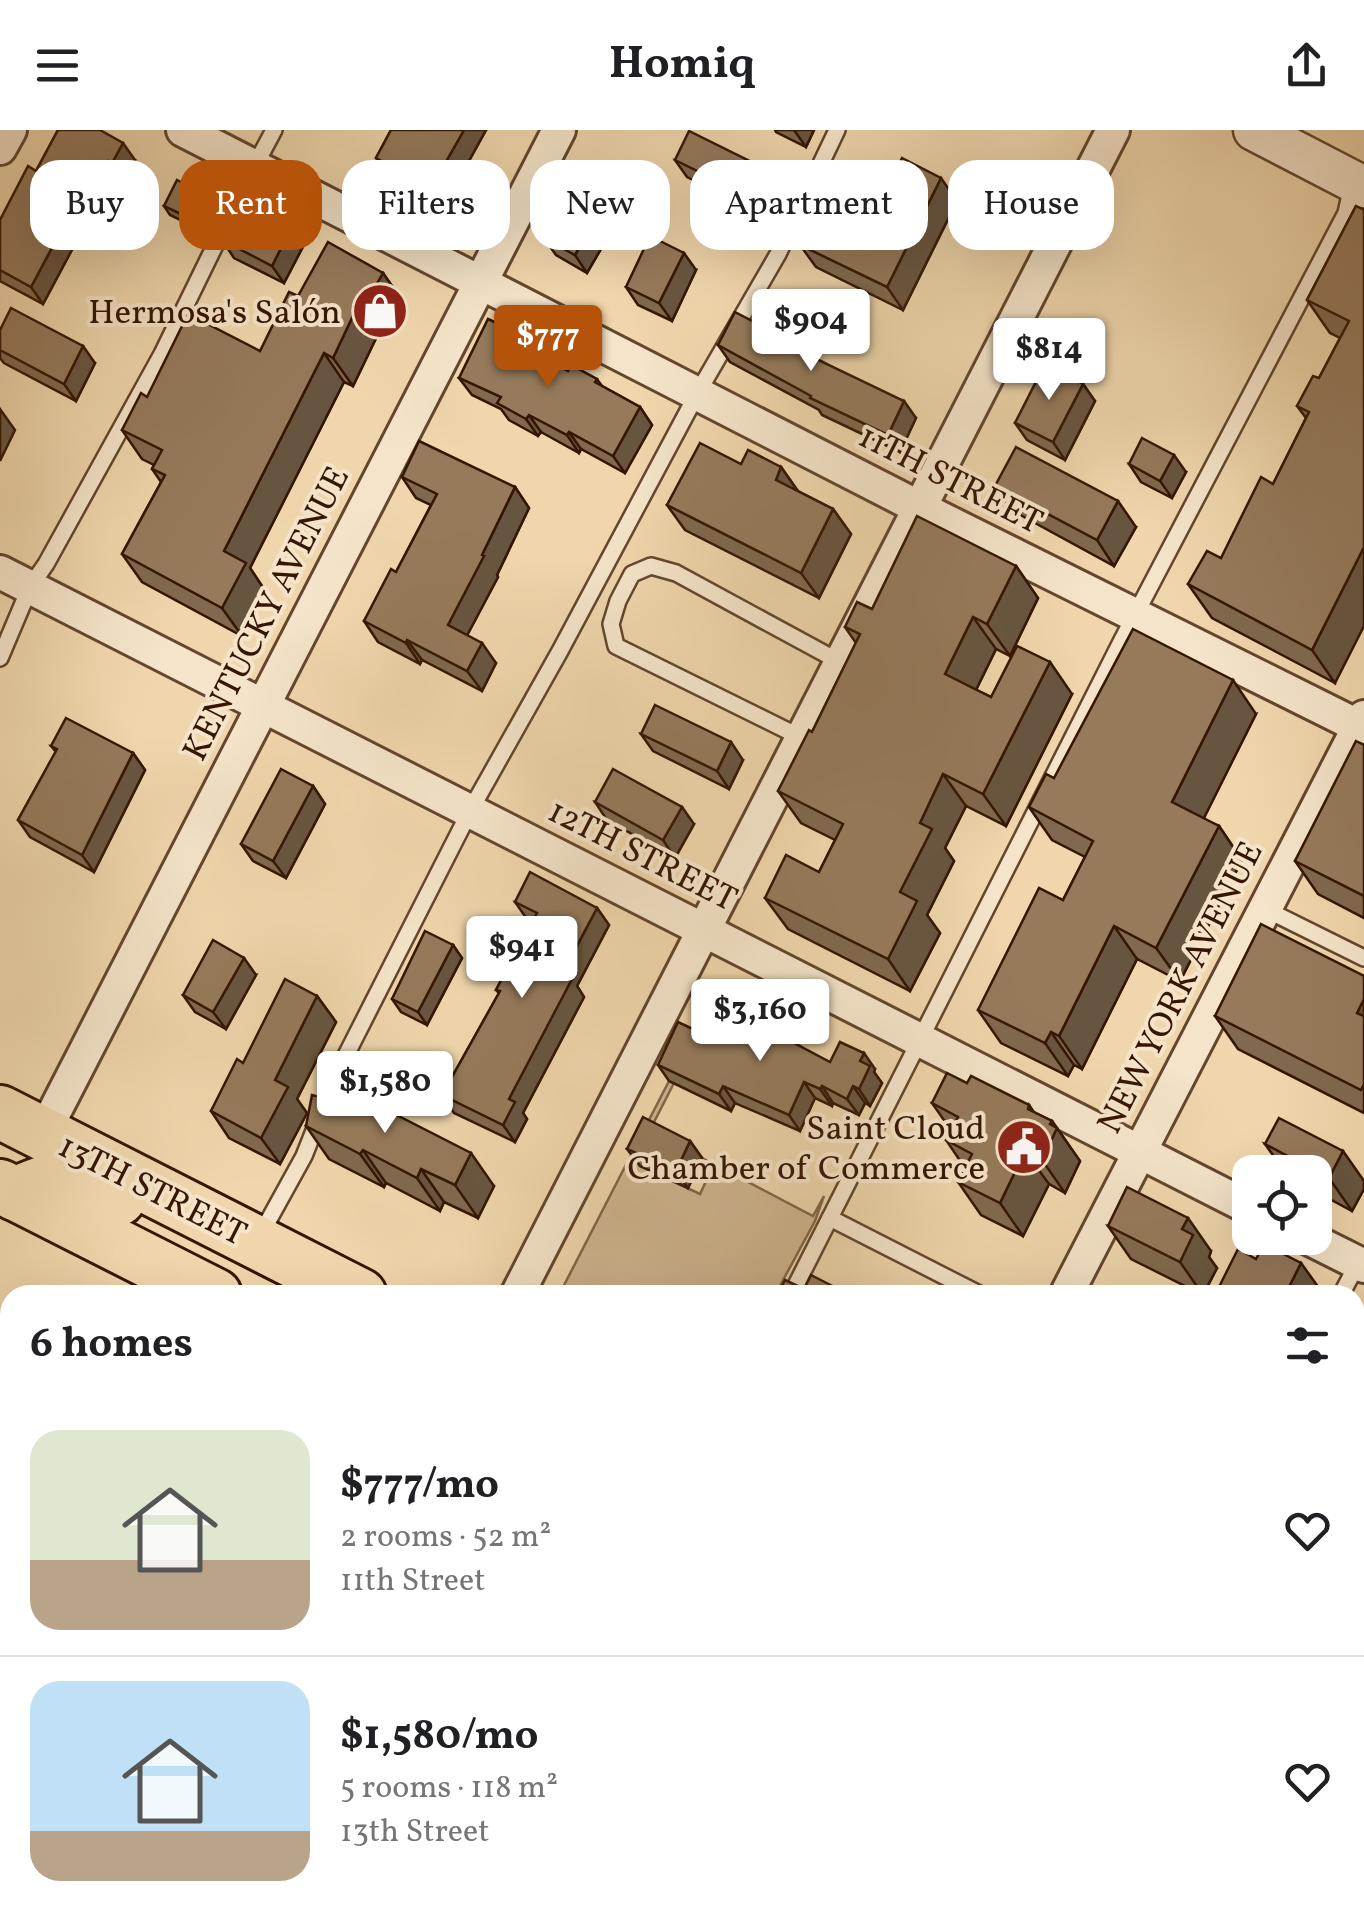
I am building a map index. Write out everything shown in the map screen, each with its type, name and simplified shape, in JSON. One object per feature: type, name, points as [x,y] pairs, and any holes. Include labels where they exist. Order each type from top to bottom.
[{"type":"highway","name":"13TH STREET","points":[[14,1130],[257,1242],[341,1285]]},
{"type":"highway","points":[[6,1200],[46,1180],[70,1178],[90,1184],[214,1250],[257,1242]]},
{"type":"highway","name":"13TH STREET","points":[[6,1200],[193,1285]]},
{"type":"street","points":[[0,148],[10,130]]},
{"type":"street","name":"11TH STREET","points":[[183,130],[242,160]]},
{"type":"street","name":"KENTUCKY AVENUE","points":[[14,1130],[263,706],[559,130]]},
{"type":"street","points":[[523,1285],[1113,130]]},
{"type":"street","points":[[1254,130],[1359,185]]},
{"type":"street","name":"11TH STREET","points":[[322,201],[920,508],[1362,724]]},
{"type":"street","name":"12TH STREET","points":[[0,572],[1232,1199]]},
{"type":"street","name":"NEW YORK AVENUE","points":[[1071,1285],[1362,724]]},
{"type":"street","points":[[1332,1248],[1362,1260]]},
{"type":"lane","points":[[257,160],[274,130]]},
{"type":"lane","points":[[257,1242],[304,1156],[336,1075],[470,811],[570,634],[697,394],[778,254],[837,130]]},
{"type":"lane","points":[[796,1285],[1359,185]]},
{"type":"lane","points":[[0,658],[30,587],[162,354],[213,250]]},
{"type":"lane","points":[[802,738],[616,646],[612,624],[618,601],[632,574],[651,566],[664,569],[840,662]]},
{"type":"lane","points":[[1264,909],[1364,958]]},
{"type":"lane","points":[[830,1218],[961,1285]]},
{"type":"lane","points":[[1347,1285],[1362,1260]]},
{"type":"shaded area","points":[[669,1081],[674,1083],[650,1130],[640,1166],[700,1194],[708,1177],[696,1171],[702,1158],[813,1216],[824,1196],[780,1285],[564,1285]]},
{"type":"building","points":[[58,130],[100,130],[123,143],[114,160],[42,160]]},
{"type":"building","points":[[391,130],[464,130],[447,160],[376,158]]},
{"type":"building","points":[[689,131],[748,160],[690,160],[690,167],[675,160]]},
{"type":"building","points":[[28,166],[30,250],[51,250],[31,287],[0,270],[0,220]]},
{"type":"building","points":[[928,171],[941,178],[928,204]]},
{"type":"building","points":[[177,180],[179,181],[179,213],[164,206]]},
{"type":"building","points":[[1356,206],[1364,210],[1364,547],[1312,650],[1188,584],[1207,551],[1221,558],[1261,477],[1273,484],[1309,412],[1297,406],[1313,376],[1319,378],[1349,321],[1307,300]]},
{"type":"building","points":[[328,242],[383,273],[364,306],[359,303],[333,358],[324,353],[224,551],[246,563],[222,608],[122,554],[165,475],[152,469],[162,450],[122,430],[141,393],[147,397],[188,314],[260,351],[289,292],[298,296]]},
{"type":"building","points":[[670,246],[684,253],[659,303],[626,287],[643,250],[670,250]]},
{"type":"building","points":[[241,250],[280,250],[272,266]]},
{"type":"building","points":[[810,250],[905,250],[887,287]]},
{"type":"building","points":[[11,308],[83,346],[64,384],[0,350],[0,330]]},
{"type":"building","points":[[735,312],[816,354],[814,358],[904,401],[888,435],[810,398],[718,345]]},
{"type":"building","points":[[488,319],[514,331],[510,339],[568,371],[571,365],[640,407],[613,456],[569,432],[567,435],[529,415],[526,419],[497,403],[501,397],[459,378]]},
{"type":"building","points":[[1045,364],[1083,384],[1053,442],[1015,423]]},
{"type":"building","points":[[1142,438],[1174,455],[1160,481],[1129,464]]},
{"type":"building","points":[[419,441],[515,487],[448,625],[482,643],[467,671],[364,621],[391,569],[396,572],[437,494],[402,477]]},
{"type":"building","points":[[700,443],[741,464],[748,450],[781,467],[776,480],[833,509],[801,573],[667,505]]},
{"type":"building","points":[[1016,447],[1118,501],[1097,540],[995,486]]},
{"type":"building","points":[[917,516],[1016,566],[987,624],[973,617],[945,674],[991,697],[1017,646],[1050,662],[983,794],[943,774],[920,823],[932,829],[900,892],[917,901],[888,959],[765,898],[786,855],[819,872],[843,824],[778,791],[860,634],[845,627],[857,602],[872,609]]},
{"type":"building","points":[[1133,629],[1233,680],[1172,802],[1219,826],[1156,948],[1114,926],[1059,1036],[1051,1032],[1045,1043],[978,1010],[1039,888],[1063,900],[1093,841],[1029,807],[1046,774],[1054,778]]},
{"type":"building","points":[[655,705],[731,742],[717,771],[641,734]]},
{"type":"building","points":[[66,718],[133,753],[82,855],[18,820],[57,749],[51,746]]},
{"type":"building","points":[[1356,741],[1364,745],[1364,896],[1295,861]]},
{"type":"building","points":[[281,769],[313,786],[273,861],[241,844]]},
{"type":"building","points":[[613,769],[682,807],[663,840],[595,802]]},
{"type":"building","points":[[530,872],[597,908],[562,974],[572,979],[509,1099],[515,1102],[503,1125],[442,1095],[500,991],[496,990],[537,913],[515,902]]},
{"type":"building","points":[[1261,924],[1364,976],[1364,999],[1357,1013],[1364,1016],[1361,1090],[1215,1016]]},
{"type":"building","points":[[425,931],[453,945],[418,1012],[392,999]]},
{"type":"building","points":[[213,940],[244,958],[213,1012],[183,995]]},
{"type":"building","points":[[285,979],[317,996],[275,1080],[288,1087],[261,1138],[211,1111],[237,1059],[243,1063]]},
{"type":"building","points":[[749,1019],[830,1062],[840,1042],[864,1053],[860,1061],[870,1066],[859,1089],[853,1086],[847,1099],[804,1082],[789,1115],[723,1086],[719,1094],[658,1065],[678,1022],[712,1038],[721,1020],[743,1031]]},
{"type":"building","points":[[947,1073],[967,1083],[971,1076],[1029,1105],[1028,1109],[1052,1121],[1050,1124],[1057,1128],[1042,1160],[1025,1151],[1000,1203],[958,1182],[972,1154],[946,1140],[958,1117],[932,1103]]},
{"type":"building","points":[[347,1086],[471,1153],[455,1185],[421,1169],[417,1178],[306,1126],[312,1095],[339,1102]]},
{"type":"building","points":[[643,1117],[690,1141],[676,1171],[627,1149]]},
{"type":"building","points":[[1279,1118],[1343,1151],[1332,1172],[1332,1155],[1286,1155],[1265,1144]]},
{"type":"building","points":[[1127,1187],[1188,1218],[1182,1229],[1193,1235],[1180,1262],[1108,1226]]},
{"type":"building","points":[[1235,1255],[1256,1259],[1258,1255],[1285,1255],[1301,1263],[1290,1285],[1220,1285]]},
{"type":"building","points":[[811,1275],[830,1285],[806,1285]]},
{"type":"place","name":"Hermosa's Salón","points":[[380,311]]},
{"type":"place","name":"Saint Cloud Chamber of Commerce","points":[[1024,1147]]}]
